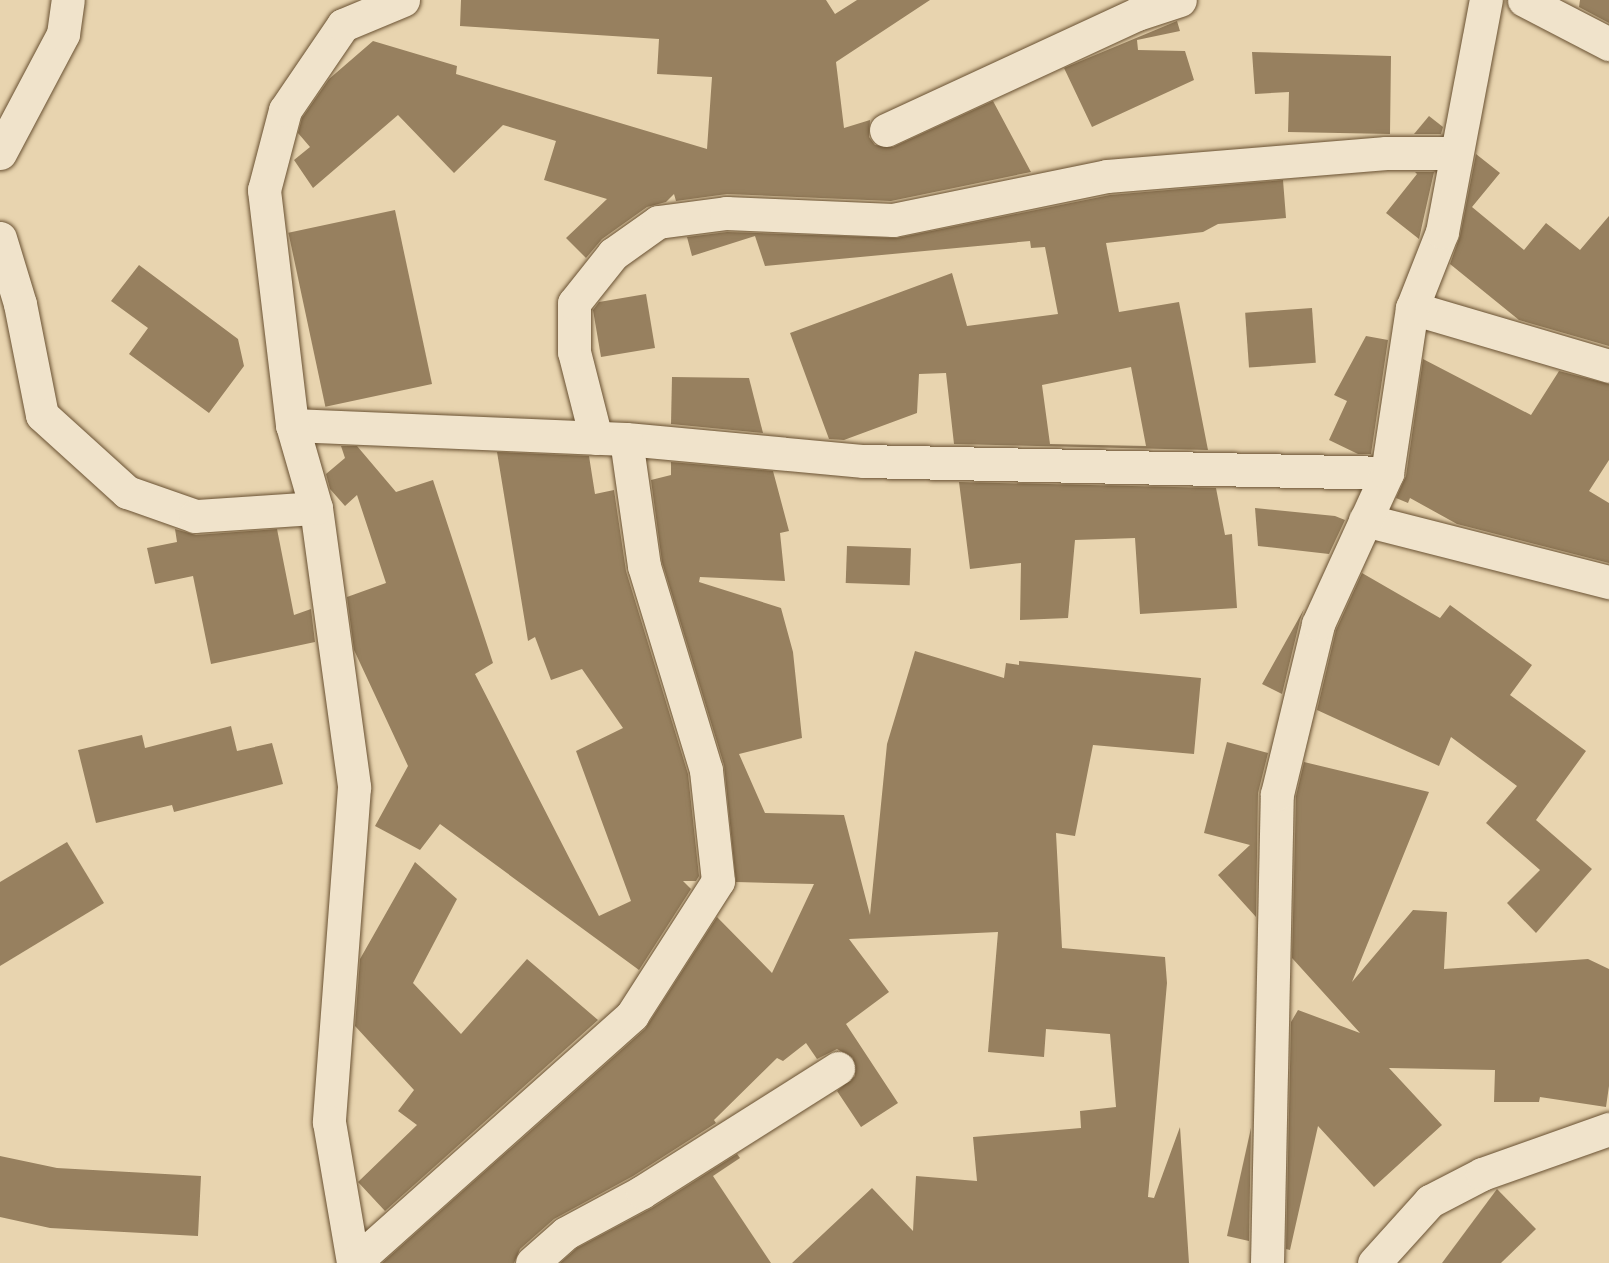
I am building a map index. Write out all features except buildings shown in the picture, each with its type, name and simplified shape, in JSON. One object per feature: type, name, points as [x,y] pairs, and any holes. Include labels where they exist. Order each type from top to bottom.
[{"type":"street","points":[[0,153],[63,34],[68,0]]},
{"type":"street","points":[[353,1263],[328,1122],[354,787],[316,508],[292,425],[264,190],[285,110],[343,25],[403,0]]},
{"type":"street","points":[[886,130],[1137,14],[1180,0]]},
{"type":"street","points":[[1267,1263],[1277,794],[1318,624],[1387,473],[1412,308],[1442,232],[1486,0]]},
{"type":"street","points":[[1524,0],[1609,44]]},
{"type":"street","points":[[353,1263],[632,1015],[718,881],[706,770],[644,566],[611,439],[574,352],[574,303],[613,254],[658,222],[726,213],[893,220],[1107,176],[1386,153],[1456,153]]},
{"type":"street","points":[[0,238],[20,304],[42,415],[127,492],[195,516],[316,508]]},
{"type":"street","points":[[1412,308],[1609,366]]},
{"type":"street","points":[[292,425],[611,439],[864,461],[1387,473]]},
{"type":"street","points":[[1365,520],[1609,582]]},
{"type":"street","points":[[532,1263],[566,1233],[642,1192],[838,1068]]},
{"type":"street","points":[[1374,1263],[1430,1201],[1482,1174],[1609,1129]]}]
